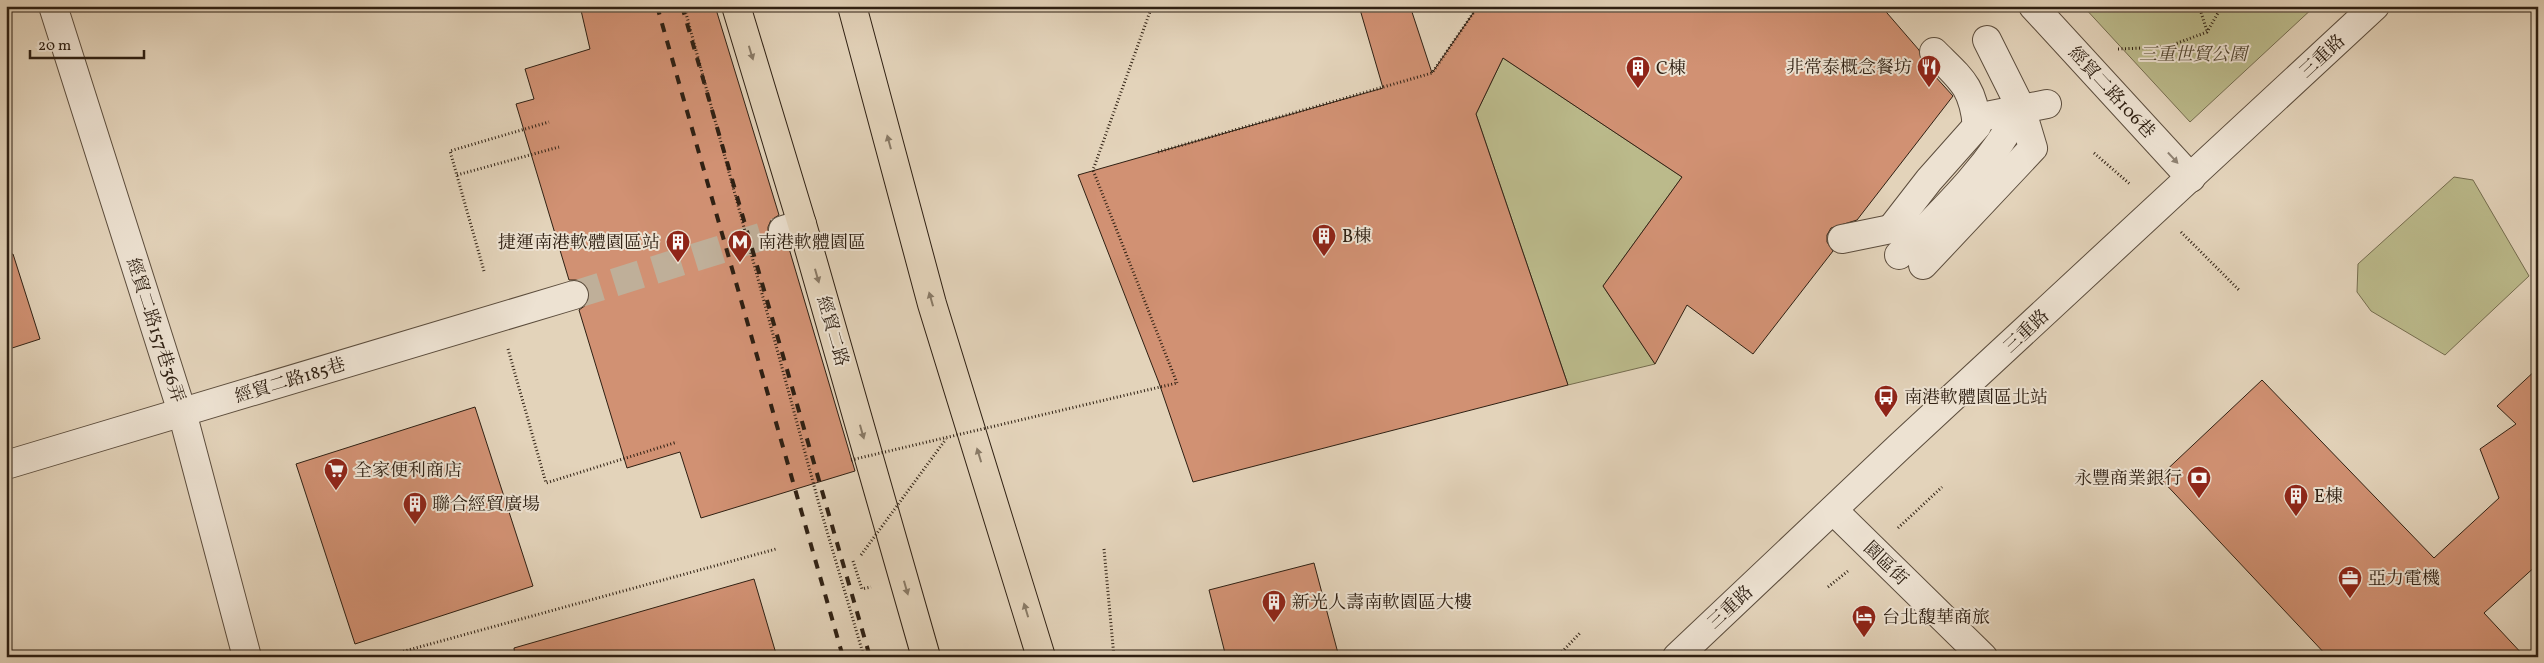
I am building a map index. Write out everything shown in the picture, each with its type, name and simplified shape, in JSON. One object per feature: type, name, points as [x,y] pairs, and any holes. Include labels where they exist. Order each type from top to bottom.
[{"type":"main road","name":"經貿二路","points":[[736,6],[793,227],[926,657]]},
{"type":"main road","points":[[852,6],[932,304],[1040,657]]},
{"type":"street","name":"經貿二路157巷36弄","points":[[53,6],[182,412],[247,657]]},
{"type":"street","name":"經貿二路106巷","points":[[2033,6],[2191,178]]},
{"type":"street","name":"三重路","points":[[1677,657],[2375,6]]},
{"type":"street","points":[[1987,40],[2015,80],[2025,114],[2033,148],[1999,186],[1911,260],[1951,202],[1987,163],[2025,114]]},
{"type":"street","points":[[1934,52],[1965,82],[1971,117]]},
{"type":"street","points":[[1891,230],[1929,180],[1971,117],[2015,80]]},
{"type":"street","points":[[1971,117],[2025,114]]},
{"type":"street","points":[[1842,238],[1891,230],[1951,202],[1999,186]]},
{"type":"street","name":"經貿二路185巷","points":[[6,465],[574,295]]},
{"type":"street","name":"園區街","points":[[1833,510],[1983,657]]},
{"type":"path","points":[[684,6],[819,504],[864,657]]},
{"type":"path","points":[[851,460],[1177,383],[1093,170],[1152,6]]},
{"type":"path","points":[[1158,152],[1432,73],[1478,6]]},
{"type":"path","points":[[2199,6],[2207,32]]},
{"type":"path","points":[[2110,49],[2167,47],[2207,32],[2222,6]]},
{"type":"path","points":[[484,271],[450,150],[549,122]]},
{"type":"path","points":[[457,175],[559,147]]},
{"type":"path","points":[[506,344],[546,483],[677,442]]},
{"type":"path","points":[[864,564],[861,555],[946,438]]},
{"type":"path","points":[[384,657],[776,549]]},
{"type":"path","points":[[1104,549],[1114,657]]},
{"type":"path","points":[[853,561],[862,589],[872,588],[869,580]]},
{"type":"path","points":[[1557,657],[1581,632]]},
{"type":"green space","name":"三重世貿公園","points":[[2083,6],[2315,6],[2190,122]]},
{"type":"green space","points":[[1503,58],[1682,177],[1603,286],[1655,364],[1568,385],[1476,114]]},
{"type":"green space","points":[[2454,177],[2473,180],[2529,276],[2445,355],[2371,311],[2357,292],[2358,264]]},
{"type":"building","name":"捷運南港軟體園區站","points":[[580,6],[715,6],[779,215],[771,220],[768,234],[773,242],[780,245],[788,245],[855,471],[701,518],[680,452],[627,468],[579,310],[586,305],[589,299],[589,291],[584,283],[577,280],[569,280],[516,104],[534,99],[525,69],[590,49]]},
{"type":"building","points":[[1359,6],[1410,6],[1432,73],[1478,6],[1881,6],[1919,50],[1923,63],[1953,96],[1857,220],[1831,228],[1827,235],[1827,242],[1833,251],[1753,354],[1687,305],[1655,364],[1603,286],[1682,177],[1503,58],[1476,114],[1568,385],[1193,482],[1159,383],[1078,175],[1383,88]]},
{"type":"building","points":[[13,254],[40,339],[6,350],[6,255]]},
{"type":"building","name":"E棟","points":[[2538,368],[2538,564],[2484,613],[2525,657],[2328,657],[2159,477],[2262,380],[2434,558],[2499,498],[2480,449],[2516,424],[2497,406]]},
{"type":"building","name":"聯合經貿廣場","points":[[475,407],[533,586],[355,644],[296,464]]},
{"type":"building","name":"新光人壽南軟園區大樓","points":[[1314,563],[1339,657],[1226,657],[1209,590]]},
{"type":"building","points":[[754,579],[777,657],[515,657],[514,648]]},
{"type":"tunnel","points":[[574,295],[783,230]]},
{"type":"railway","points":[[657,6],[843,657]]},
{"type":"railway","points":[[682,6],[870,657]]},
{"type":"place","name":"非常泰概念餐坊","points":[[1929,88]]},
{"type":"place","name":"C棟","points":[[1638,89]]},
{"type":"place","name":"B棟","points":[[1324,257]]},
{"type":"place","name":"捷運南港軟體園區站","points":[[678,263]]},
{"type":"place","name":"南港軟體園區","points":[[740,263]]},
{"type":"place","name":"南港軟體園區北站","points":[[1886,418]]},
{"type":"place","name":"全家便利商店","points":[[336,491]]},
{"type":"place","name":"永豐商業銀行","points":[[2199,499]]},
{"type":"place","name":"E棟","points":[[2296,517]]},
{"type":"place","name":"聯合經貿廣場","points":[[415,525]]},
{"type":"place","name":"亞力電機","points":[[2350,599]]},
{"type":"place","name":"新光人壽南軟園區大樓","points":[[1274,623]]},
{"type":"place","name":"台北馥華商旅","points":[[1864,638]]}]
